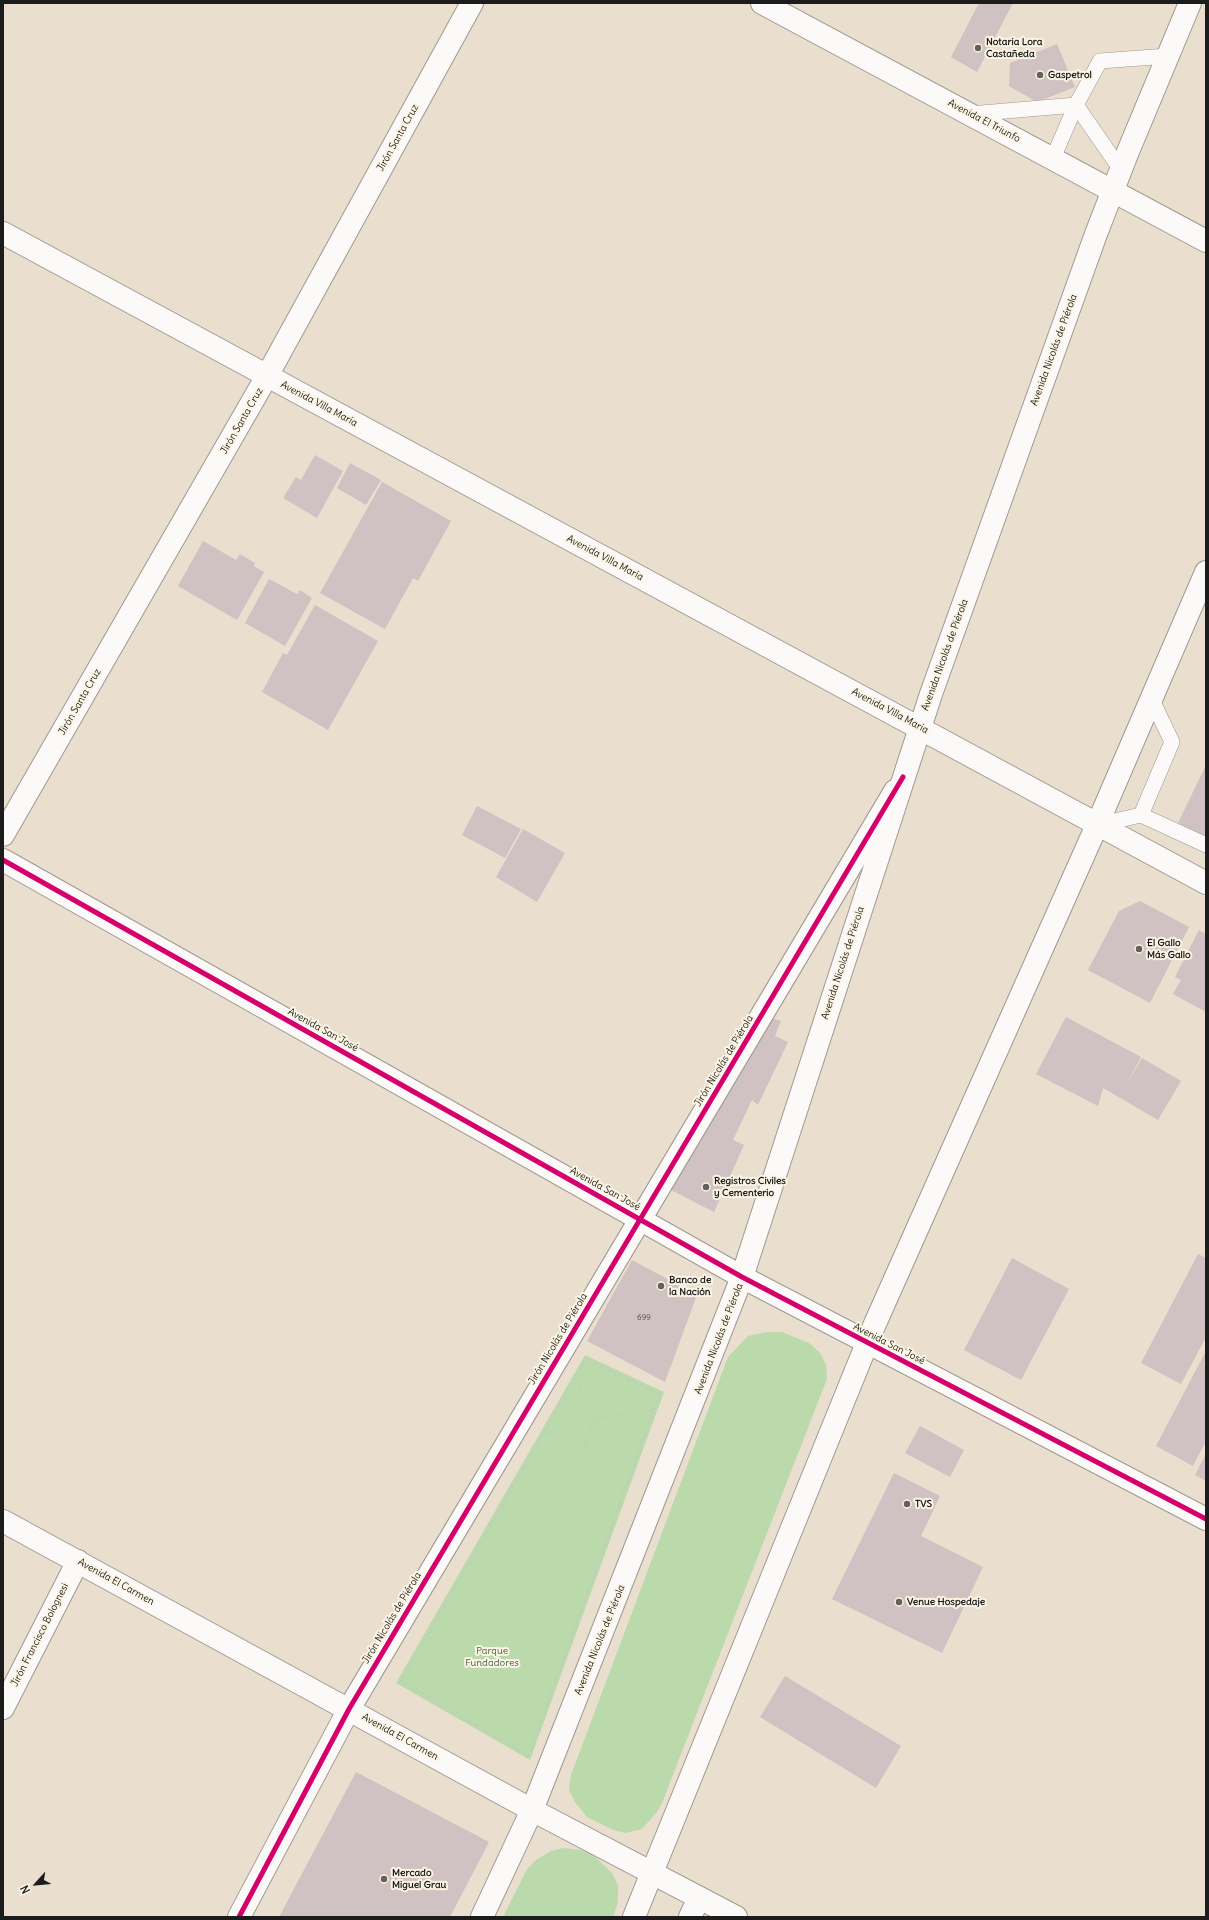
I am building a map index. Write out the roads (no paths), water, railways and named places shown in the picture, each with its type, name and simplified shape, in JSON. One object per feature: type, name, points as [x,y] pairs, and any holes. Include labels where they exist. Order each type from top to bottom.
[{"type":"street","name":"Jirón Santa Cruz","points":[[3,836],[268,376],[472,3]]},
{"type":"street","name":"Avenida El Triunfo","points":[[762,3],[1053,158],[1117,180],[1206,241]]},
{"type":"street","name":"Avenida Nicolás de Piérola","points":[[482,1917],[532,1810],[742,1277],[920,727],[1117,180],[1190,3]]},
{"type":"street","name":"Avenida Villa María","points":[[3,233],[920,727],[1097,825],[1206,883]]},
{"type":"street","points":[[634,1917],[867,1343],[1097,825],[1206,572]]},
{"type":"street","name":"Jirón Nicolás de Piérola","points":[[239,1917],[349,1709],[903,777]]},
{"type":"street","name":"Avenida San José","points":[[3,860],[742,1277],[1206,1519]]},
{"type":"street","name":"Avenida El Carmen","points":[[3,1521],[532,1810],[652,1873],[695,1907],[736,1917]]},
{"type":"street","name":"Jirón Francisco Bolognesi","points":[[3,1708],[78,1561]]},
{"type":"lane","points":[[1053,158],[1076,105],[1100,61],[1168,56]]},
{"type":"lane","points":[[970,114],[1076,105]]},
{"type":"lane","points":[[1076,105],[1117,180]]},
{"type":"lane","points":[[1141,815],[1172,742],[1151,698]]},
{"type":"lane","points":[[1097,825],[1141,815],[1206,845]]},
{"type":"place","name":"Notaria Lora Castañeda","points":[[978,48]]},
{"type":"place","name":"Gaspetrol","points":[[1040,75]]},
{"type":"place","name":"El Gallo Más Gallo","points":[[1139,949]]},
{"type":"place","name":"Registros Civiles y Cementerio","points":[[706,1187]]},
{"type":"place","name":"Banco de la Nación","points":[[661,1286]]},
{"type":"place","name":"TVS","points":[[907,1504]]},
{"type":"place","name":"Venue Hospedaje","points":[[899,1602]]},
{"type":"place","name":"Mercado Miguel Grau","points":[[384,1879]]},
{"type":"park label","name":"Parque Fundadores","points":[[492,1656]]}]
